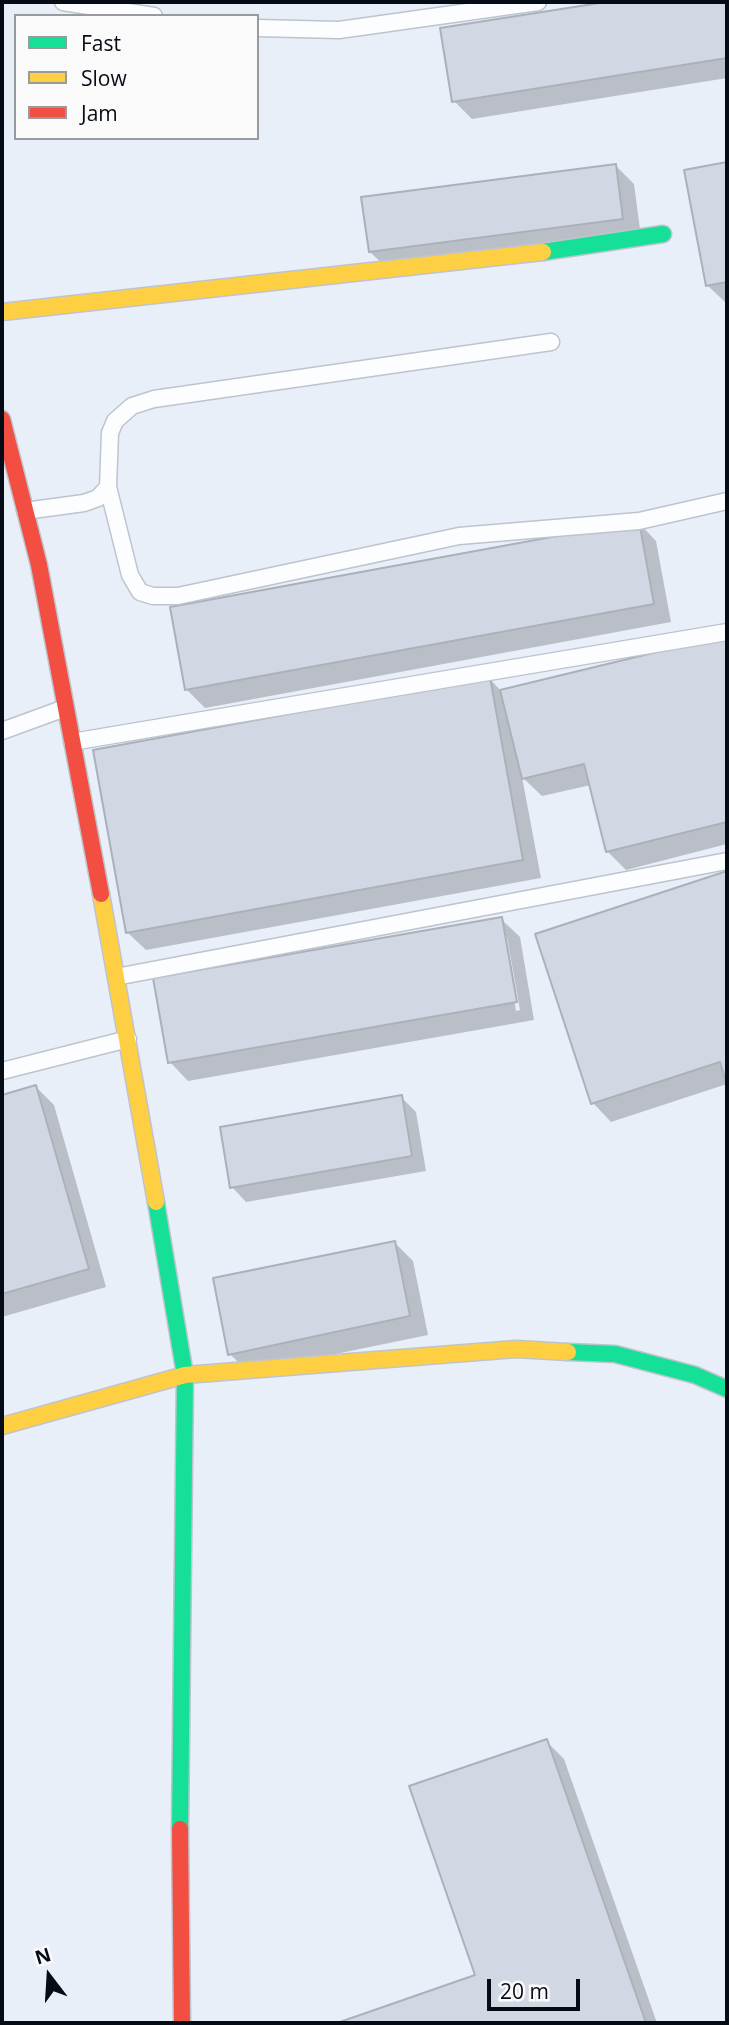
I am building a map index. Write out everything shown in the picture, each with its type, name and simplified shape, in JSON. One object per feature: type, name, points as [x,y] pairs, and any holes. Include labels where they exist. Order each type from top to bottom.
[{"type":"street","points":[[2,313],[500,258],[663,234]]},
{"type":"street","points":[[2,419],[25,511],[66,708],[128,1039],[185,1375],[179,1937],[182,2023]]},
{"type":"street","points":[[2,1426],[185,1375],[516,1349],[615,1354],[695,1375],[727,1389]]},
{"type":"lane","points":[[64,2],[141,14]]},
{"type":"lane","points":[[259,28],[339,30],[538,2]]},
{"type":"lane","points":[[551,342],[154,399],[132,406],[115,421],[110,433],[108,487],[130,575],[140,592],[153,596],[178,596],[459,537],[639,521],[727,501]]},
{"type":"lane","points":[[25,511],[84,503],[98,498],[108,487]]},
{"type":"lane","points":[[72,742],[727,632]]},
{"type":"lane","points":[[2,731],[66,708]]},
{"type":"lane","points":[[116,977],[727,861]]},
{"type":"lane","points":[[2,1071],[128,1039]]},
{"type":"building","points":[[606,2],[727,2],[727,58],[452,102],[440,28]]},
{"type":"building","points":[[727,162],[727,282],[706,286],[684,170]]},
{"type":"building","points":[[616,164],[623,219],[369,252],[361,197]]},
{"type":"building","points":[[639,521],[654,604],[185,690],[170,607]]},
{"type":"building","points":[[727,635],[727,822],[606,852],[584,764],[522,779],[500,690]]},
{"type":"building","points":[[490,677],[523,860],[126,933],[93,750]]},
{"type":"building","points":[[727,871],[727,1085],[720,1062],[591,1104],[535,934]]},
{"type":"building","points":[[502,917],[517,1002],[168,1063],[153,978]]},
{"type":"building","points":[[36,1085],[89,1269],[2,1294],[2,1095]]},
{"type":"building","points":[[402,1095],[412,1156],[230,1188],[220,1127]]},
{"type":"building","points":[[395,1241],[410,1316],[228,1355],[213,1278]]},
{"type":"building","points":[[547,1739],[646,2023],[337,2023],[475,1975],[409,1786]]},
{"type":"traffic: fast","points":[[543,252],[663,234]]},
{"type":"traffic: fast","points":[[156,1202],[185,1375],[180,1829]]},
{"type":"traffic: fast","points":[[568,1352],[615,1354],[695,1375],[727,1389]]},
{"type":"traffic: slow","points":[[2,312],[543,252]]},
{"type":"traffic: slow","points":[[101,894],[156,1202]]},
{"type":"traffic: slow","points":[[2,1426],[185,1375],[516,1349],[568,1352]]},
{"type":"traffic: jam","points":[[2,419],[39,565],[101,894]]},
{"type":"traffic: jam","points":[[180,1829],[182,2023]]}]
